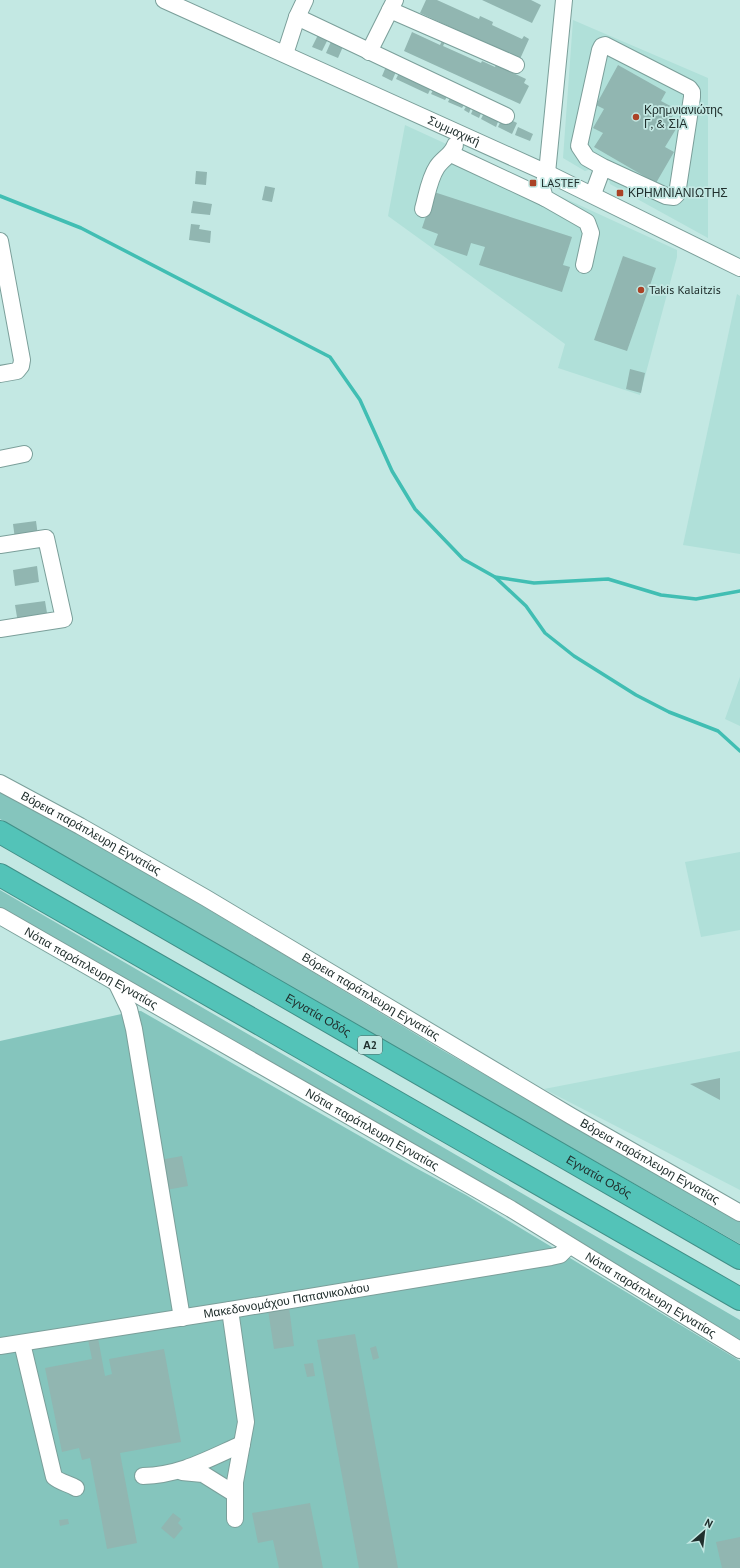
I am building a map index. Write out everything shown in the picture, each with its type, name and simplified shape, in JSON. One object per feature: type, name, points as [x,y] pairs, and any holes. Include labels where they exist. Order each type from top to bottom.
[{"type":"highway","name":"Εγνατία Οδός","points":[[0,832],[740,1258]]},
{"type":"highway","points":[[0,875],[740,1299]]},
{"type":"street","name":"Συμμαχική","points":[[164,0],[593,194],[740,268]]},
{"type":"street","points":[[285,54],[297,17],[305,0]]},
{"type":"street","points":[[545,198],[542,188],[547,173],[564,0]]},
{"type":"street","points":[[369,52],[392,5],[516,65]]},
{"type":"street","points":[[297,17],[506,116]]},
{"type":"street","points":[[605,45],[689,88],[692,92],[692,97],[677,194],[674,197],[666,196],[603,167],[587,158],[579,146],[600,50],[602,46],[605,45]]},
{"type":"street","points":[[423,209],[430,182],[437,168],[445,157],[451,154],[458,132]]},
{"type":"street","points":[[451,154],[545,198],[587,222],[591,233],[584,264]]},
{"type":"street","points":[[593,194],[603,167]]},
{"type":"street","points":[[0,242],[22,360],[21,366],[17,371],[0,374]]},
{"type":"street","points":[[0,459],[24,454]]},
{"type":"street","points":[[0,545],[46,538],[64,619],[0,629]]},
{"type":"street","name":"Βόρεια παράπλευρη Εγνατίας","points":[[0,783],[86,829],[206,898],[571,1116],[740,1213]]},
{"type":"street","name":"Νότια παράπλευρη Εγνατίας","points":[[0,916],[436,1165],[511,1209],[740,1350]]},
{"type":"street","points":[[117,984],[129,1009],[134,1030],[182,1318]]},
{"type":"street","name":"Μακεδονομάχου Παπανικολάου","points":[[0,1346],[182,1318],[551,1257],[560,1255],[569,1246]]},
{"type":"street","points":[[230,1310],[246,1422],[235,1482],[235,1519]]},
{"type":"street","points":[[22,1343],[54,1477],[61,1483],[70,1484],[76,1488]]},
{"type":"street","points":[[143,1476],[161,1476],[178,1472],[242,1444]]},
{"type":"street","points":[[178,1472],[203,1474],[235,1494]]},
{"type":"shaded area","points":[[573,20],[708,78],[708,238],[610,184],[608,177],[591,169],[585,171],[563,158]]},
{"type":"shaded area","points":[[405,125],[677,250],[677,257],[640,395],[558,368],[565,344],[388,216]]},
{"type":"shaded area","points":[[737,294],[740,296],[740,554],[683,545]]},
{"type":"shaded area","points":[[740,677],[740,726],[725,719]]},
{"type":"shaded area","points":[[0,790],[105,847],[442,1050],[740,1221],[740,1244],[0,819]]},
{"type":"shaded area","points":[[740,852],[740,930],[701,937],[685,862]]},
{"type":"shaded area","points":[[0,890],[740,1320],[740,1342],[0,909]]},
{"type":"shaded area","points":[[135,1011],[141,1011],[414,1167],[466,1195],[740,1361],[740,1568],[0,1568],[0,1041]]},
{"type":"shaded area","points":[[740,1051],[740,1190],[544,1089]]},
{"type":"building","points":[[426,0],[437,0],[479,19],[480,16],[493,22],[492,25],[522,39],[524,36],[529,39],[520,59],[420,13]]},
{"type":"building","points":[[482,0],[531,0],[541,5],[532,23]]},
{"type":"building","points":[[320,31],[330,35],[322,51],[312,47]]},
{"type":"building","points":[[412,32],[440,45],[442,41],[445,42],[443,46],[481,63],[482,61],[495,67],[496,65],[526,79],[524,83],[529,86],[520,104],[404,51]]},
{"type":"building","points":[[333,37],[345,42],[338,58],[326,53]]},
{"type":"building","points":[[388,62],[398,67],[392,81],[382,76]]},
{"type":"building","name":"Κρημνιανιώτης Γ, & ΣΙΑ","points":[[618,65],[666,92],[661,101],[676,109],[668,125],[676,129],[665,147],[674,152],[656,183],[594,147],[603,133],[593,128],[604,109],[596,105]]},
{"type":"building","points":[[401,69],[431,88],[428,94],[396,79]]},
{"type":"building","points":[[434,88],[448,95],[445,100],[431,94]]},
{"type":"building","points":[[451,96],[465,103],[462,108],[448,102]]},
{"type":"building","points":[[469,101],[473,103],[469,113],[464,110]]},
{"type":"building","points":[[474,107],[482,111],[479,118],[471,114]]},
{"type":"building","points":[[486,109],[499,119],[496,127],[481,119]]},
{"type":"building","points":[[503,116],[517,123],[512,134],[498,127]]},
{"type":"building","points":[[518,127],[533,134],[530,141],[515,135]]},
{"type":"building","points":[[196,171],[207,172],[206,185],[195,184]]},
{"type":"building","points":[[265,186],[275,188],[272,202],[262,200]]},
{"type":"building","points":[[434,192],[572,237],[563,265],[570,267],[562,292],[479,265],[485,247],[471,243],[467,256],[434,245],[438,234],[422,228]]},
{"type":"building","points":[[193,201],[212,204],[210,215],[191,213]]},
{"type":"building","points":[[191,224],[200,225],[199,229],[211,231],[210,243],[189,240]]},
{"type":"building","points":[[623,256],[656,268],[627,351],[594,340]]},
{"type":"building","points":[[630,369],[645,373],[641,393],[626,389]]},
{"type":"building","points":[[36,521],[38,536],[15,539],[13,524]]},
{"type":"building","points":[[37,566],[39,582],[15,586],[13,570]]},
{"type":"building","points":[[45,601],[48,619],[18,623],[15,605]]},
{"type":"building","points":[[720,1078],[720,1100],[690,1084]]},
{"type":"building","points":[[182,1156],[188,1186],[166,1190],[160,1160]]},
{"type":"building","points":[[289,1307],[294,1346],[274,1349],[268,1310]]},
{"type":"building","points":[[355,1334],[398,1568],[359,1568],[317,1340]]},
{"type":"building","points":[[98,1338],[105,1376],[112,1374],[109,1359],[164,1349],[181,1442],[120,1453],[137,1543],[107,1549],[90,1458],[82,1460],[79,1448],[62,1452],[45,1368],[92,1359],[88,1339]]},
{"type":"building","points":[[376,1346],[379,1358],[373,1360],[370,1348]]},
{"type":"building","points":[[313,1363],[315,1376],[307,1377],[304,1364]]},
{"type":"building","points":[[310,1503],[323,1568],[279,1568],[273,1540],[258,1543],[252,1513]]},
{"type":"building","points":[[173,1513],[181,1519],[178,1523],[183,1528],[174,1539],[161,1528]]},
{"type":"building","points":[[68,1519],[69,1524],[60,1526],[59,1520]]},
{"type":"building","points":[[740,1537],[740,1568],[722,1568],[716,1542]]},
{"type":"waterway","points":[[0,196],[81,228],[330,357],[360,400],[392,471],[415,509],[463,559],[495,577],[534,583],[608,579],[661,595],[696,599],[740,591]]},
{"type":"waterway","points":[[495,577],[526,606],[545,633],[574,656],[636,695],[669,712],[718,731],[740,751]]},
{"type":"place","name":"Κρημνιανιώτης Γ, & ΣΙΑ","points":[[636,117]]},
{"type":"place","name":"LASTEF","points":[[533,183]]},
{"type":"place","name":"ΚΡΗΜΝΙΑΝΙΩΤΗΣ","points":[[620,193]]},
{"type":"place","name":"Takis Kalaitzis","points":[[641,290]]}]
